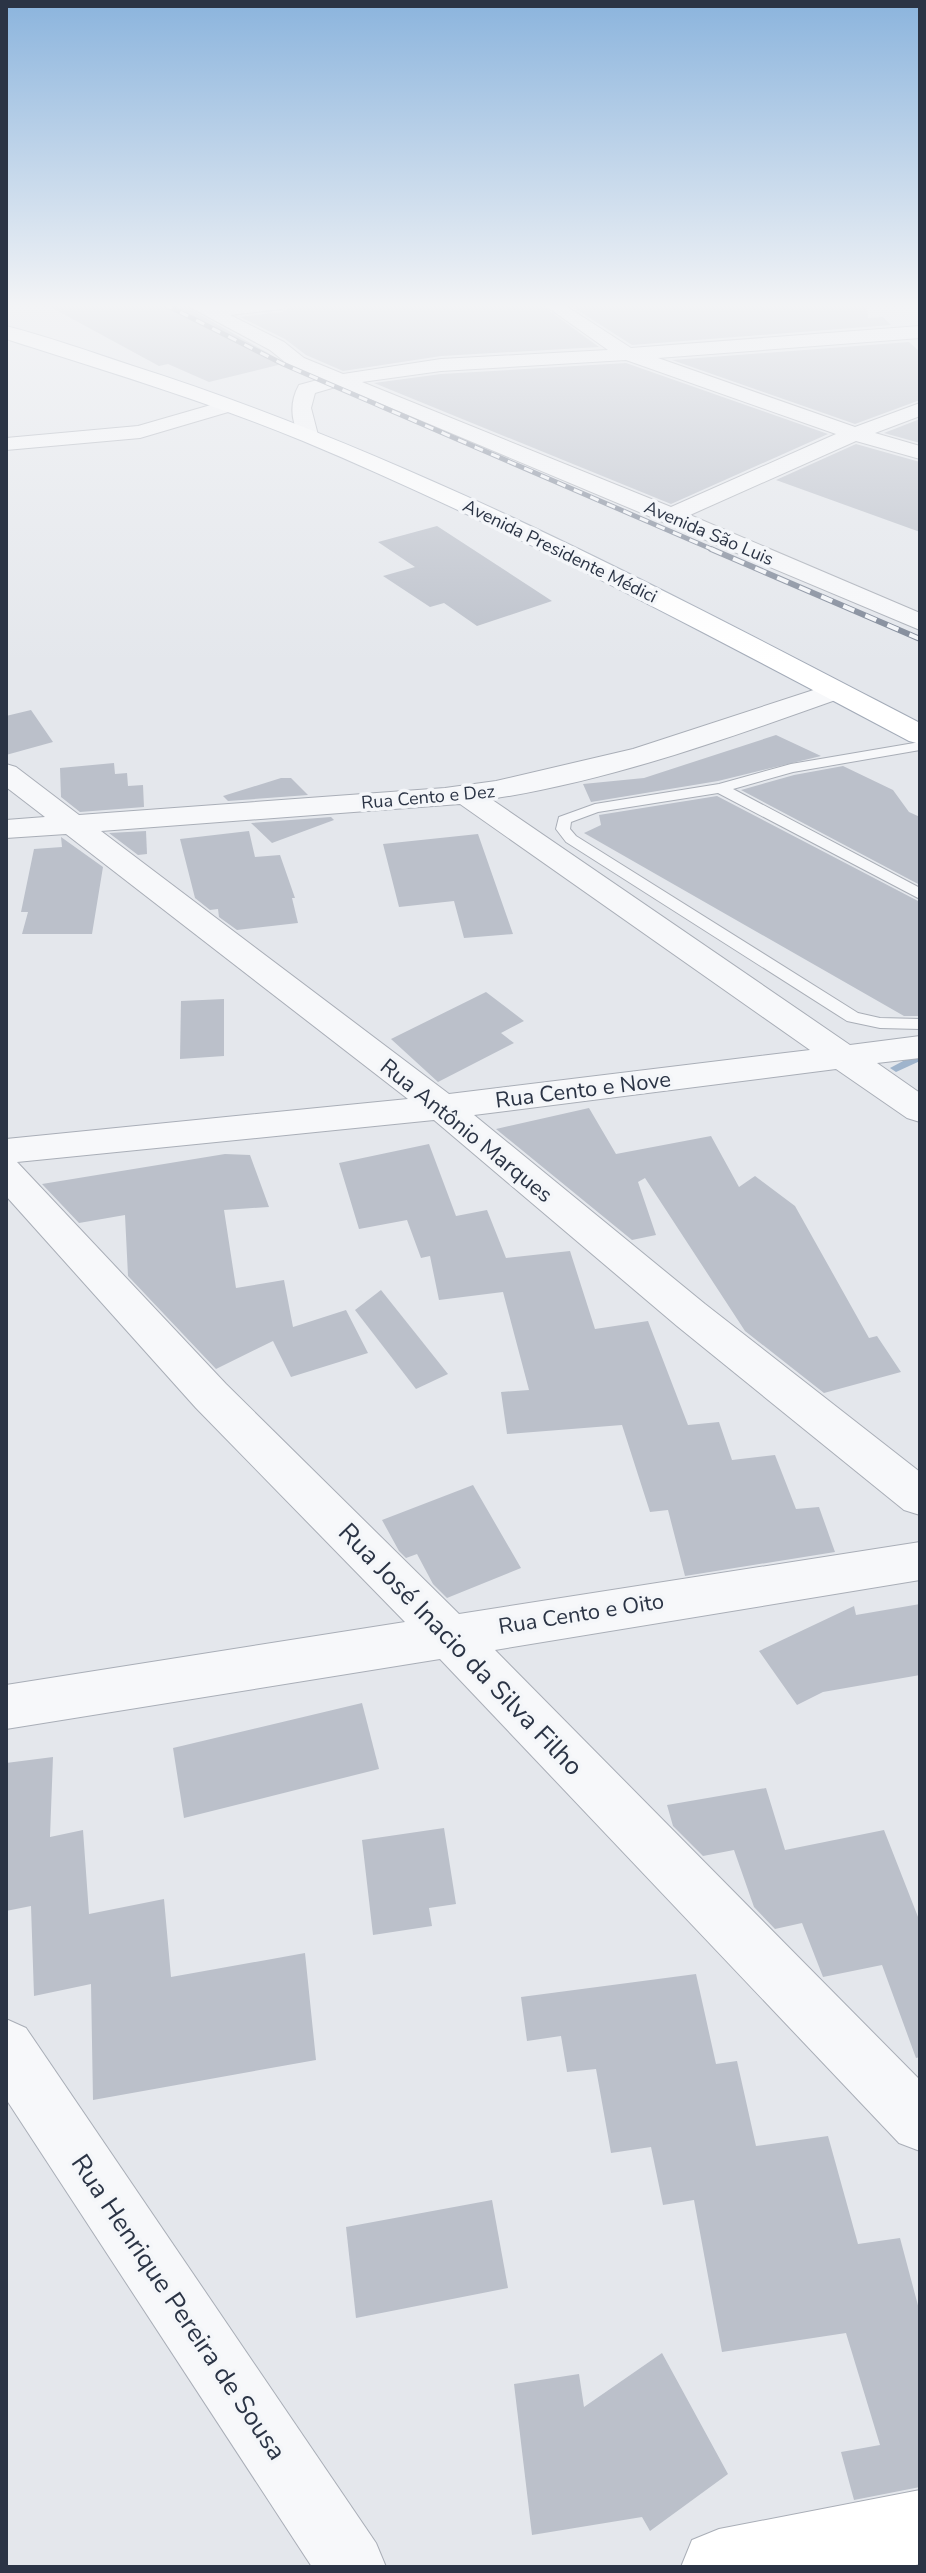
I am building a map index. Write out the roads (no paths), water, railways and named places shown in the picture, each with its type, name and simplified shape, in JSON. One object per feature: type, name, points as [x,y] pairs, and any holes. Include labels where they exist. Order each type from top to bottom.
[{"type":"main road","name":"Avenida Presidente Médici","points":[[278,424],[513,527],[920,735]]},
{"type":"main road","points":[[719,2567],[920,2527]]},
{"type":"street","points":[[6,444],[118,436],[162,424]]},
{"type":"street","points":[[305,424],[308,435]]},
{"type":"street","name":"Avenida São Luis","points":[[448,424],[671,515],[920,622]]},
{"type":"street","points":[[827,424],[920,453]]},
{"type":"street","points":[[671,515],[881,424]]},
{"type":"street","name":"Rua Cento e Dez","points":[[6,829],[511,788],[616,764],[835,691]]},
{"type":"street","name":"Rua Antônio Marques","points":[[6,773],[442,1107],[691,1315],[920,1497]]},
{"type":"street","points":[[465,794],[920,1110]]},
{"type":"street","name":"Rua Cento e Nove","points":[[6,1151],[442,1107],[920,1047]]},
{"type":"street","name":"Rua José Inacio da Silva Filho","points":[[6,1172],[211,1396],[448,1634],[920,2122]]},
{"type":"street","name":"Rua Cento e Oito","points":[[6,1707],[920,1561]]},
{"type":"street","name":"Rua Henrique Pereira de Sousa","points":[[6,2048],[352,2567]]},
{"type":"lane","points":[[920,746],[791,768],[720,788],[595,808],[564,820],[563,829],[571,839],[853,1017],[880,1023],[920,1024]]},
{"type":"lane","points":[[720,788],[920,894]]},
{"type":"waterway","points":[[896,1068],[920,1056]]},
{"type":"railway","points":[[422,424],[716,551]]},
{"type":"railway","points":[[711,549],[920,639]]}]
